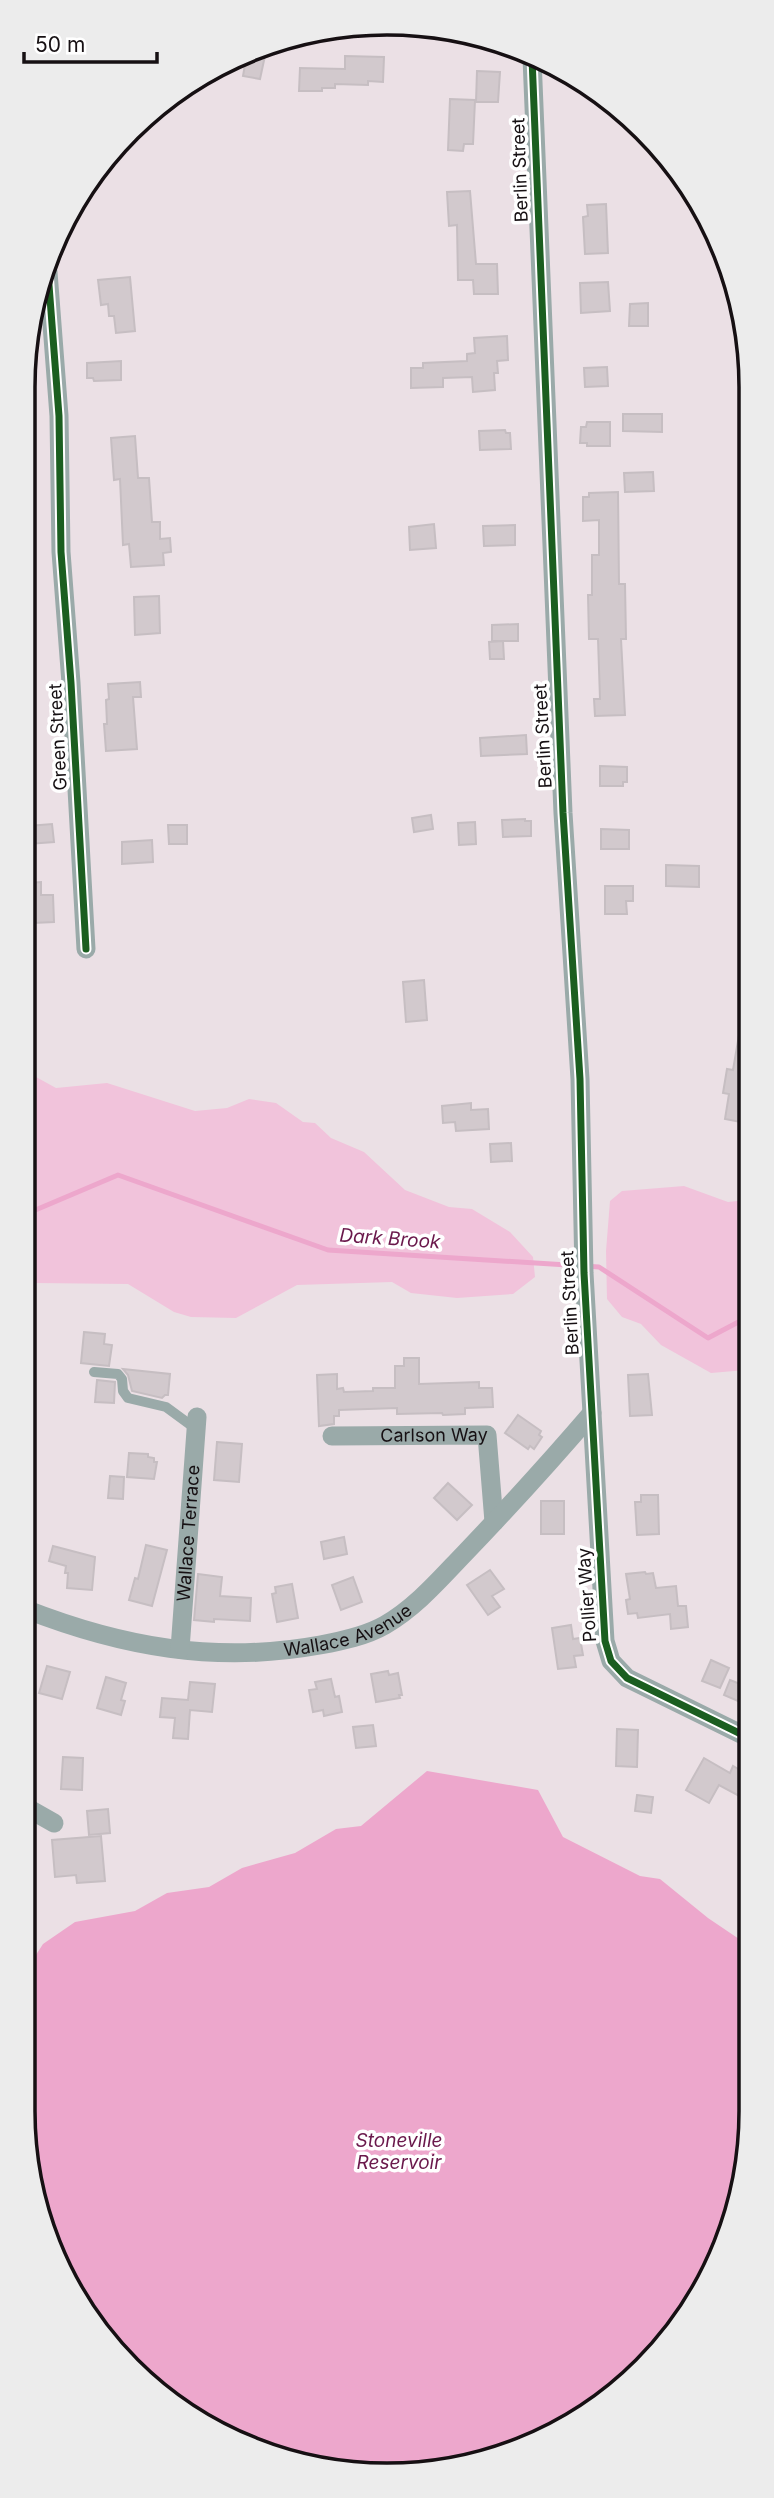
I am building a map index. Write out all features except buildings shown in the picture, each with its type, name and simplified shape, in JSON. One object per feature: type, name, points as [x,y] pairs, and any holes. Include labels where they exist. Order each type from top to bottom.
[{"type":"street","name":"Berlin Street","points":[[533,67],[562,800],[580,1079],[584,1266],[592,1413]]},
{"type":"street","name":"Green Street","points":[[49,289],[59,416],[61,552],[86,949]]},
{"type":"street","name":"Wallace Avenue","points":[[35,1613],[118,1640],[180,1649],[240,1653],[283,1651],[365,1634],[383,1627],[416,1603],[495,1522],[592,1413]]},
{"type":"street","name":"Pollier Way","points":[[592,1413],[604,1628],[606,1648],[611,1661],[627,1678],[739,1733]]},
{"type":"street","name":"Wallace Terrace","points":[[180,1649],[197,1423]]},
{"type":"street","name":"Carlson Way","points":[[332,1436],[487,1435],[495,1522]]},
{"type":"street","points":[[35,1812],[54,1823]]},
{"type":"lane","points":[[94,1372],[118,1374],[128,1398],[166,1407],[197,1423]]},
{"type":"shaded area","points":[[35,1076],[56,1088],[107,1083],[195,1111],[227,1108],[249,1099],[276,1103],[303,1122],[315,1123],[331,1138],[364,1152],[405,1190],[449,1207],[472,1209],[510,1232],[533,1257],[535,1277],[513,1294],[457,1298],[411,1293],[392,1282],[297,1285],[236,1318],[191,1317],[174,1312],[128,1284],[35,1283]]},
{"type":"shaded area","points":[[684,1186],[728,1202],[739,1201],[739,1371],[711,1373],[661,1345],[641,1324],[622,1317],[607,1299],[606,1251],[610,1201],[622,1191]]},
{"type":"water","name":"Stoneville Reservoir","points":[[427,1771],[538,1790],[563,1837],[640,1876],[660,1879],[739,1939],[739,2111],[736,2157],[720,2224],[692,2287],[652,2343],[619,2376],[583,2404],[522,2436],[478,2451],[433,2460],[364,2462],[296,2451],[231,2427],[191,2404],[138,2360],[94,2307],[62,2246],[47,2202],[38,2157],[35,2111],[35,1956],[43,1944],[75,1922],[135,1911],[167,1893],[209,1887],[242,1868],[295,1853],[336,1829],[361,1826]]},
{"type":"waterway","name":"Dark Brook","points":[[35,1210],[118,1175],[328,1250],[599,1267],[708,1338],[739,1322]]},
{"type":"cycle path","points":[[532,66],[563,813],[580,1079],[584,1273],[605,1641],[611,1661],[627,1678],[739,1733]]},
{"type":"cycle path","points":[[49,289],[59,416],[61,552],[86,949]]}]
